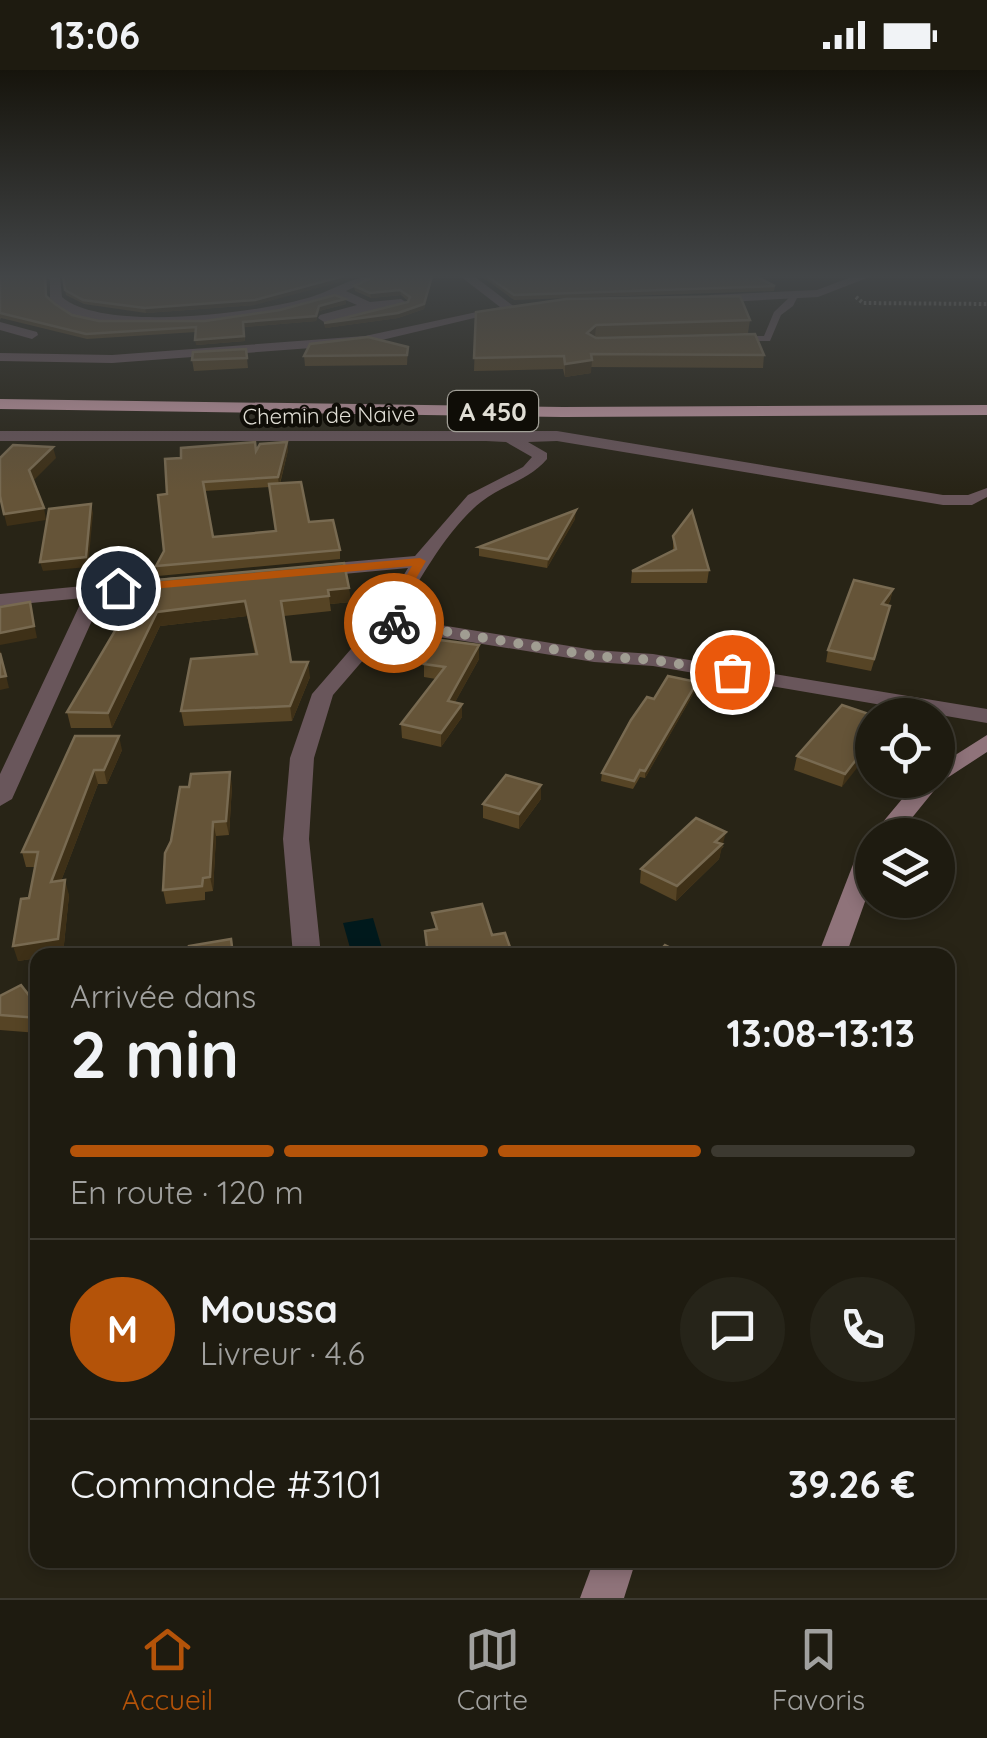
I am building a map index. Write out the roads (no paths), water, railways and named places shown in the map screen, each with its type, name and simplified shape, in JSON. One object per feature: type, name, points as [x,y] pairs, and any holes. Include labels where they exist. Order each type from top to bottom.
[{"type":"highway","name":"A 450","points":[[0,393],[768,400],[983,395]]},
{"type":"highway","name":"A 450","points":[[0,404],[544,412],[987,410]]},
{"type":"main road","points":[[955,764],[987,742]]},
{"type":"main road","points":[[899,818],[916,798]]},
{"type":"main road","points":[[835,948],[855,894]]},
{"type":"main road","points":[[602,1598],[612,1568]]},
{"type":"street","points":[[0,357],[112,359],[268,347]]},
{"type":"street","name":"Chemin de Naive","points":[[0,436],[510,438],[541,456]]},
{"type":"street","points":[[510,438],[557,436],[943,500],[972,500],[984,492]]},
{"type":"street","points":[[575,453],[593,444]]},
{"type":"street","points":[[306,948],[296,838],[302,758],[323,694],[385,622],[420,561],[474,499],[529,470],[541,456],[575,453],[761,484]]},
{"type":"street","points":[[290,573],[420,561]]},
{"type":"street","points":[[0,600],[197,581]]},
{"type":"street","points":[[0,799],[96,591]]},
{"type":"street","points":[[385,622],[594,656],[692,666],[987,716]]},
{"type":"water","points":[[373,918],[382,948],[350,948],[343,923]]}]
